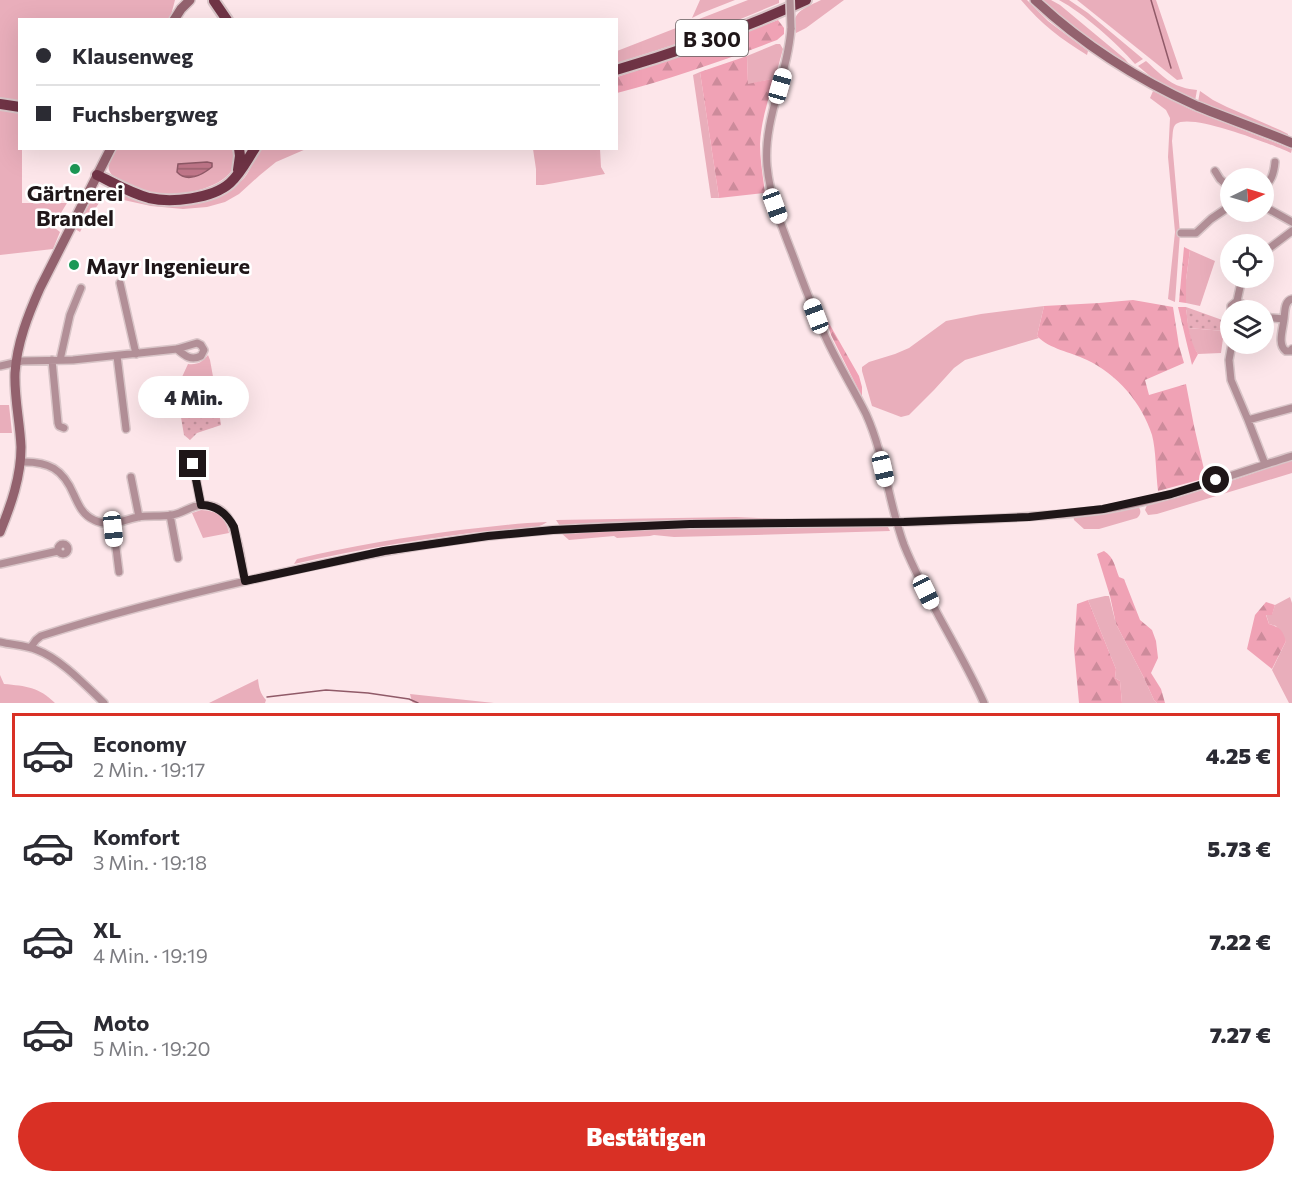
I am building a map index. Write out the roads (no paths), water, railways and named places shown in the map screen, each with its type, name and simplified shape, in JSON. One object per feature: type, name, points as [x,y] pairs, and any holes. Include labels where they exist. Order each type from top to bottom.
[{"type":"highway","points":[[216,0],[226,18]]},
{"type":"highway","name":"B 300","points":[[618,69],[706,40],[806,0]]},
{"type":"highway","points":[[0,104],[18,107]]},
{"type":"highway","points":[[234,178],[240,161],[239,150]]},
{"type":"highway","points":[[97,175],[130,192],[150,198],[180,199],[202,196],[230,183],[245,166],[254,150]]},
{"type":"main road","points":[[175,18],[190,0]]},
{"type":"main road","points":[[1035,0],[1077,36],[1163,89],[1226,118],[1292,143]]},
{"type":"main road","points":[[0,532],[15,489],[20,462],[15,384],[16,362],[26,321],[40,288],[110,150]]},
{"type":"street","points":[[790,0],[790,47],[769,126],[767,145],[770,185],[775,206],[816,316],[866,414],[880,452],[897,522],[908,554],[930,602],[984,703]]},
{"type":"street","points":[[1274,174],[1275,162]]},
{"type":"street","points":[[1215,171],[1220,179]]},
{"type":"street","points":[[1274,212],[1292,222]]},
{"type":"street","points":[[1181,233],[1196,233],[1220,213]]},
{"type":"street","points":[[1274,245],[1292,231]]},
{"type":"street","points":[[120,283],[136,354]]},
{"type":"street","points":[[60,360],[70,315],[81,288]]},
{"type":"street","points":[[1292,299],[1286,304],[1281,345],[1286,351],[1292,349]]},
{"type":"street","points":[[1274,318],[1284,319]]},
{"type":"street","points":[[0,366],[16,362],[117,356],[177,349]]},
{"type":"street","points":[[1230,354],[1231,380],[1265,464]]},
{"type":"street","points":[[117,356],[126,429]]},
{"type":"street","points":[[52,360],[58,423],[64,428]]},
{"type":"street","points":[[1248,420],[1292,408]]},
{"type":"street","points":[[31,647],[41,636],[143,605],[384,551],[488,536],[553,530],[690,524],[897,522],[1029,517],[1068,513],[1103,509],[1171,494],[1292,456]]},
{"type":"street","points":[[20,462],[46,465],[59,471],[69,484],[81,510],[100,523],[113,524],[139,517],[170,515],[201,505],[214,507],[230,519],[237,537],[245,581]]},
{"type":"street","points":[[193,464],[201,505]]},
{"type":"street","points":[[131,477],[139,517]]},
{"type":"street","points":[[170,515],[178,558]]},
{"type":"street","points":[[113,524],[119,572]]},
{"type":"street","points":[[0,564],[58,551]]},
{"type":"street","points":[[0,642],[31,647],[45,653],[104,703]]},
{"type":"waterway","points":[[1151,0],[1171,68]]},
{"type":"waterway","points":[[267,697],[326,690],[368,693],[409,699],[418,703]]},
{"type":"place","name":"Gärtnerei Brandel","points":[[75,169]]},
{"type":"place","name":"Mayr Ingenieure","points":[[74,265]]}]
